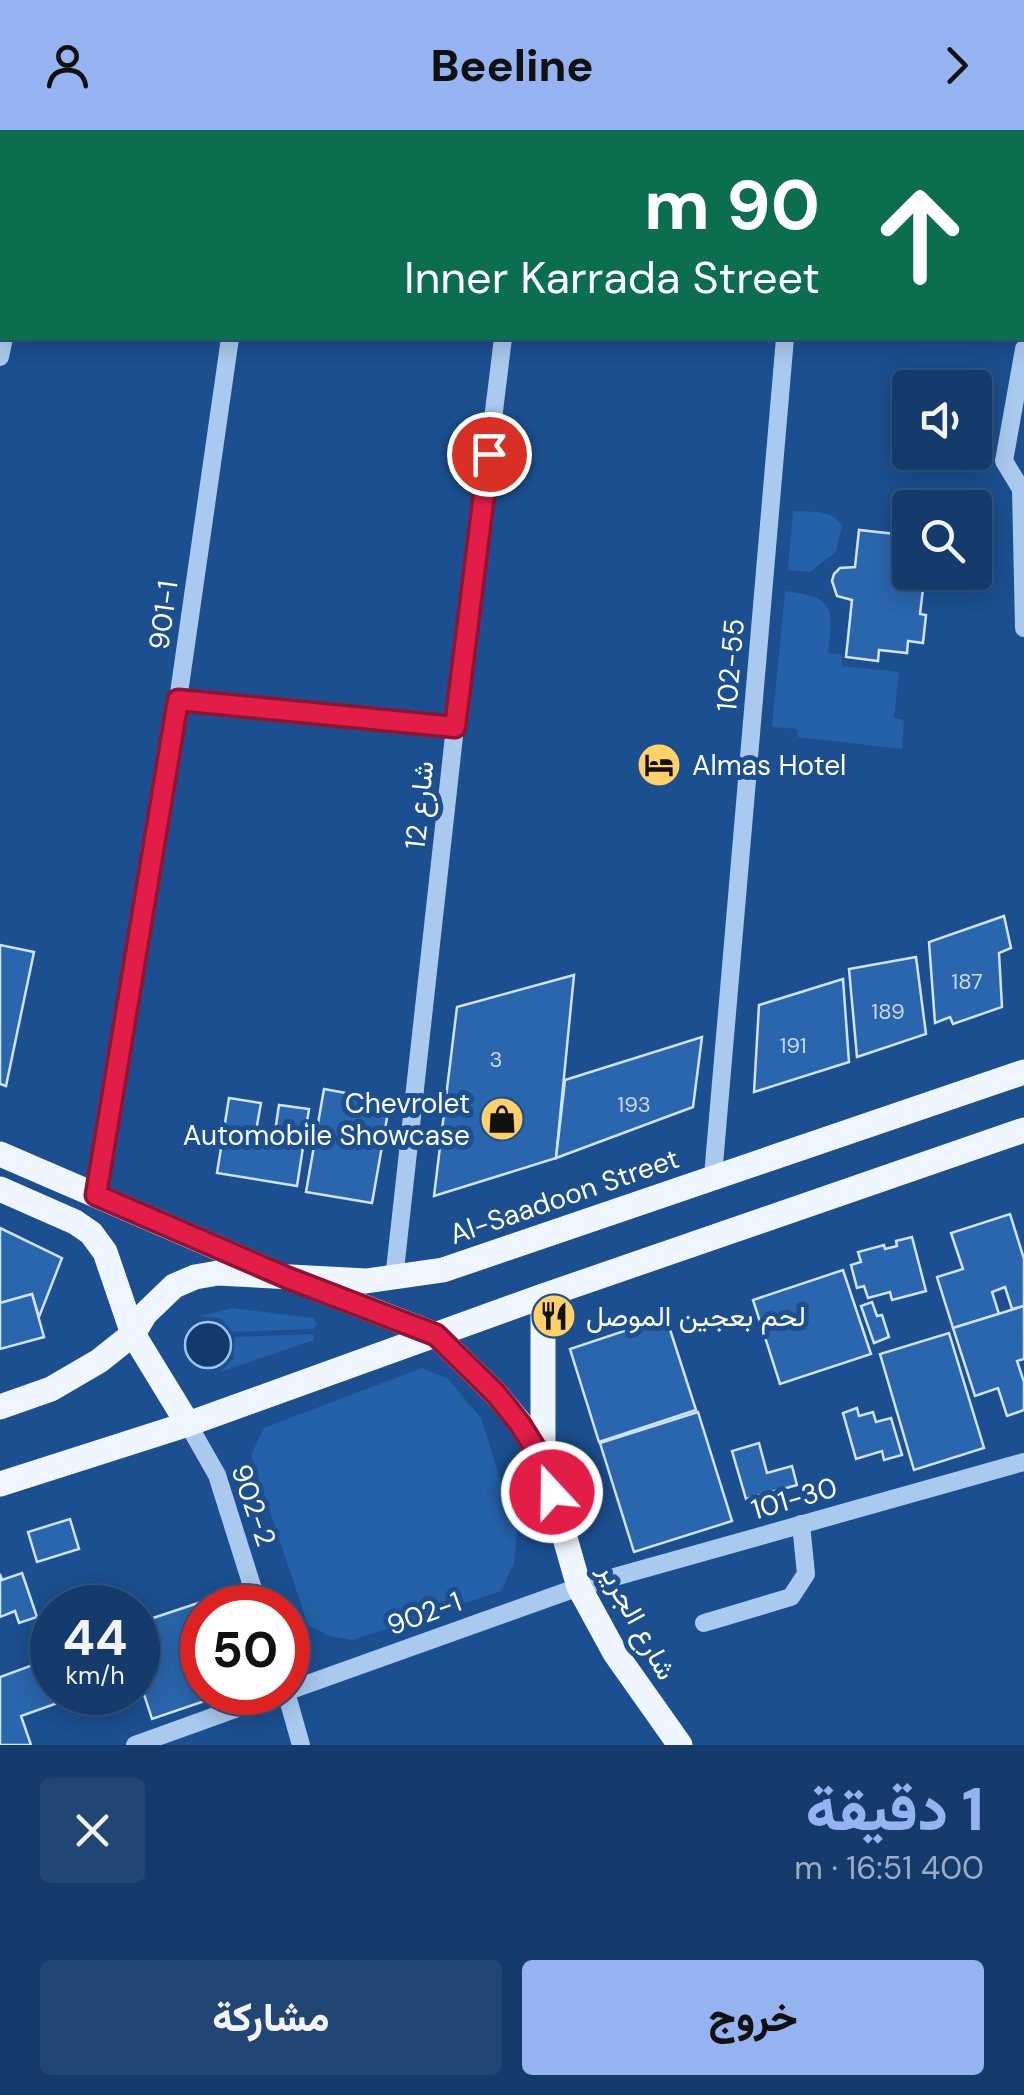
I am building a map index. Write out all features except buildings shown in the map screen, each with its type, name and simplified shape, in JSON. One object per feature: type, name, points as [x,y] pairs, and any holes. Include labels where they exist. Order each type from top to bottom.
[{"type":"main road","name":"Al-Saadoon Street","points":[[0,1407],[51,1389],[99,1362],[134,1334],[156,1301],[195,1276],[218,1274],[327,1282],[394,1279],[479,1259],[1024,1072]]},
{"type":"main road","points":[[0,1484],[188,1424],[1024,1130]]},
{"type":"main road","name":"شارع الجرير","points":[[0,1154],[288,1278],[436,1335],[496,1394],[543,1461]]},
{"type":"main road","points":[[0,1189],[91,1233],[105,1252],[134,1334],[188,1424]]},
{"type":"main road","name":"شارع الجرير","points":[[543,1296],[543,1461],[578,1586],[614,1653],[680,1745]]},
{"type":"street","name":"901-1","points":[[96,1195],[178,700],[230,340]]},
{"type":"street","name":"شارع 12","points":[[394,1279],[503,340]]},
{"type":"street","name":"102-55","points":[[713,1176],[786,340]]},
{"type":"street","points":[[1024,349],[1004,461],[1020,489],[1024,628]]},
{"type":"street","points":[[178,700],[455,727]]},
{"type":"street","name":"902-2","points":[[188,1424],[217,1475],[253,1585]]},
{"type":"street","name":"101-30","points":[[578,1586],[1024,1462]]},
{"type":"street","points":[[704,1623],[792,1597],[806,1574],[801,1524]]},
{"type":"street","name":"902-1","points":[[310,1683],[578,1586]]},
{"type":"street","name":"902-1","points":[[135,1745],[220,1715]]},
{"type":"street","points":[[292,1715],[301,1745]]},
{"type":"shaded area","points":[[793,511],[826,514],[842,525],[836,552],[810,572],[788,570]]},
{"type":"shaded area","points":[[785,591],[813,597],[827,607],[831,625],[828,653],[842,655],[842,666],[899,672],[894,718],[904,720],[902,749],[798,737],[797,729],[772,727]]},
{"type":"shaded area","points":[[232,1308],[313,1318],[317,1324],[312,1329],[233,1332],[220,1318],[200,1316]]},
{"type":"shaded area","points":[[208,1322],[224,1329],[231,1345],[224,1361],[208,1368],[192,1361],[185,1345],[192,1329]]},
{"type":"shaded area","points":[[313,1334],[314,1340],[220,1372],[233,1359],[235,1337]]},
{"type":"shaded area","points":[[422,1368],[448,1379],[481,1418],[517,1532],[514,1563],[501,1591],[353,1640],[329,1636],[310,1626],[310,1585],[295,1585],[251,1455],[264,1428]]},
{"type":"place","name":"Almas Hotel","points":[[659,765]]},
{"type":"place","name":"Chevrolet Automobile Showcase","points":[[502,1119]]},
{"type":"place","name":"لحم بعجين الموصل","points":[[554,1316]]},
{"type":"route","points":[[489,454],[455,727],[178,700],[96,1195],[288,1278],[436,1335],[496,1394],[520,1424],[543,1461],[552,1492]]}]
